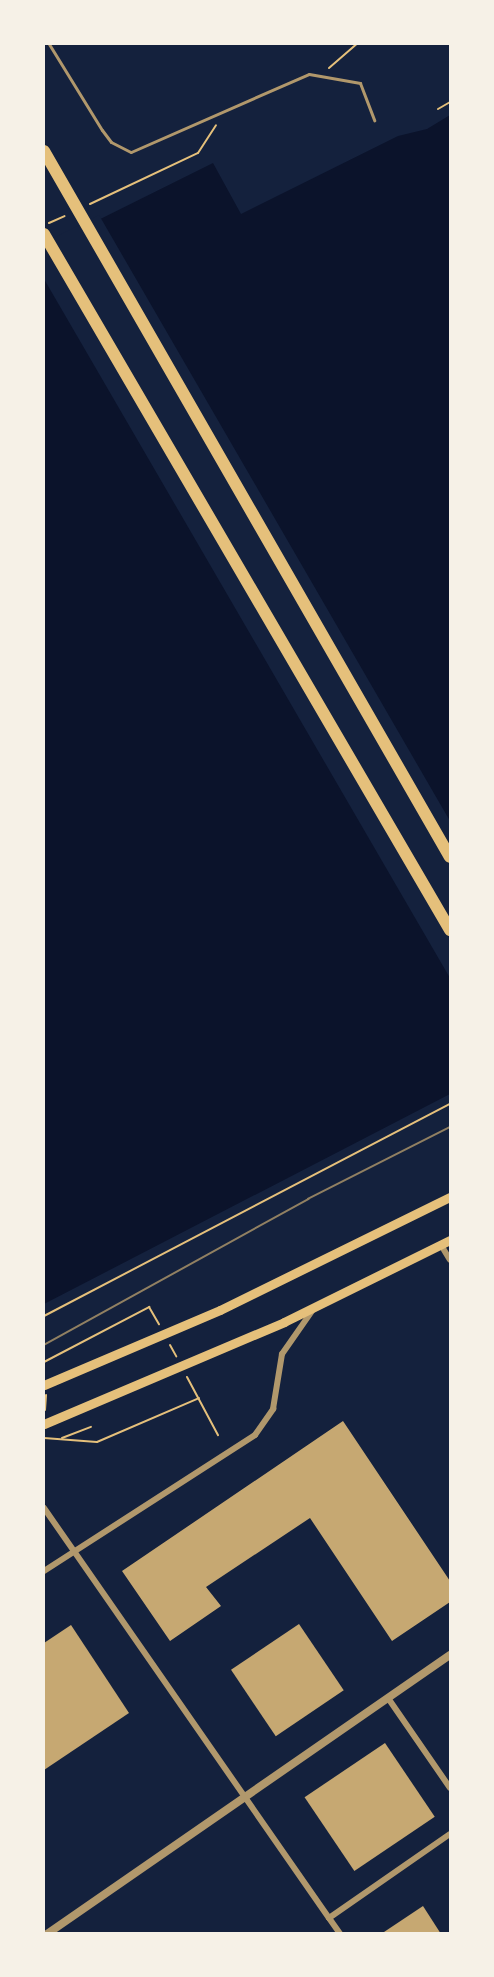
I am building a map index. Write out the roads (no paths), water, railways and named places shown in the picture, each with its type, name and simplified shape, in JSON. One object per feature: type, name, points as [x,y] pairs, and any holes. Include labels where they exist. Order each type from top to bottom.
[{"type":"highway","points":[[44,151],[450,857]]},
{"type":"highway","points":[[44,234],[450,930]]},
{"type":"main road","points":[[44,1385],[220,1310],[450,1197]]},
{"type":"main road","points":[[44,1420],[314,1309],[450,1240]]},
{"type":"street","points":[[441,1245],[450,1260]]},
{"type":"street","points":[[44,1571],[255,1435],[273,1409],[282,1354],[314,1309]]},
{"type":"street","points":[[44,1508],[246,1795],[340,1934]]},
{"type":"street","points":[[46,1934],[450,1655]]},
{"type":"street","points":[[388,1698],[450,1788]]},
{"type":"street","points":[[329,1918],[450,1834]]},
{"type":"lane","points":[[49,44],[102,130],[121,149],[131,152],[309,74],[360,83],[374,120]]},
{"type":"water","points":[[450,115],[450,1094],[44,1304],[44,247],[213,163],[241,214],[398,136],[427,129]]},
{"type":"tram line","points":[[44,1345],[308,1199],[450,1127]]}]
